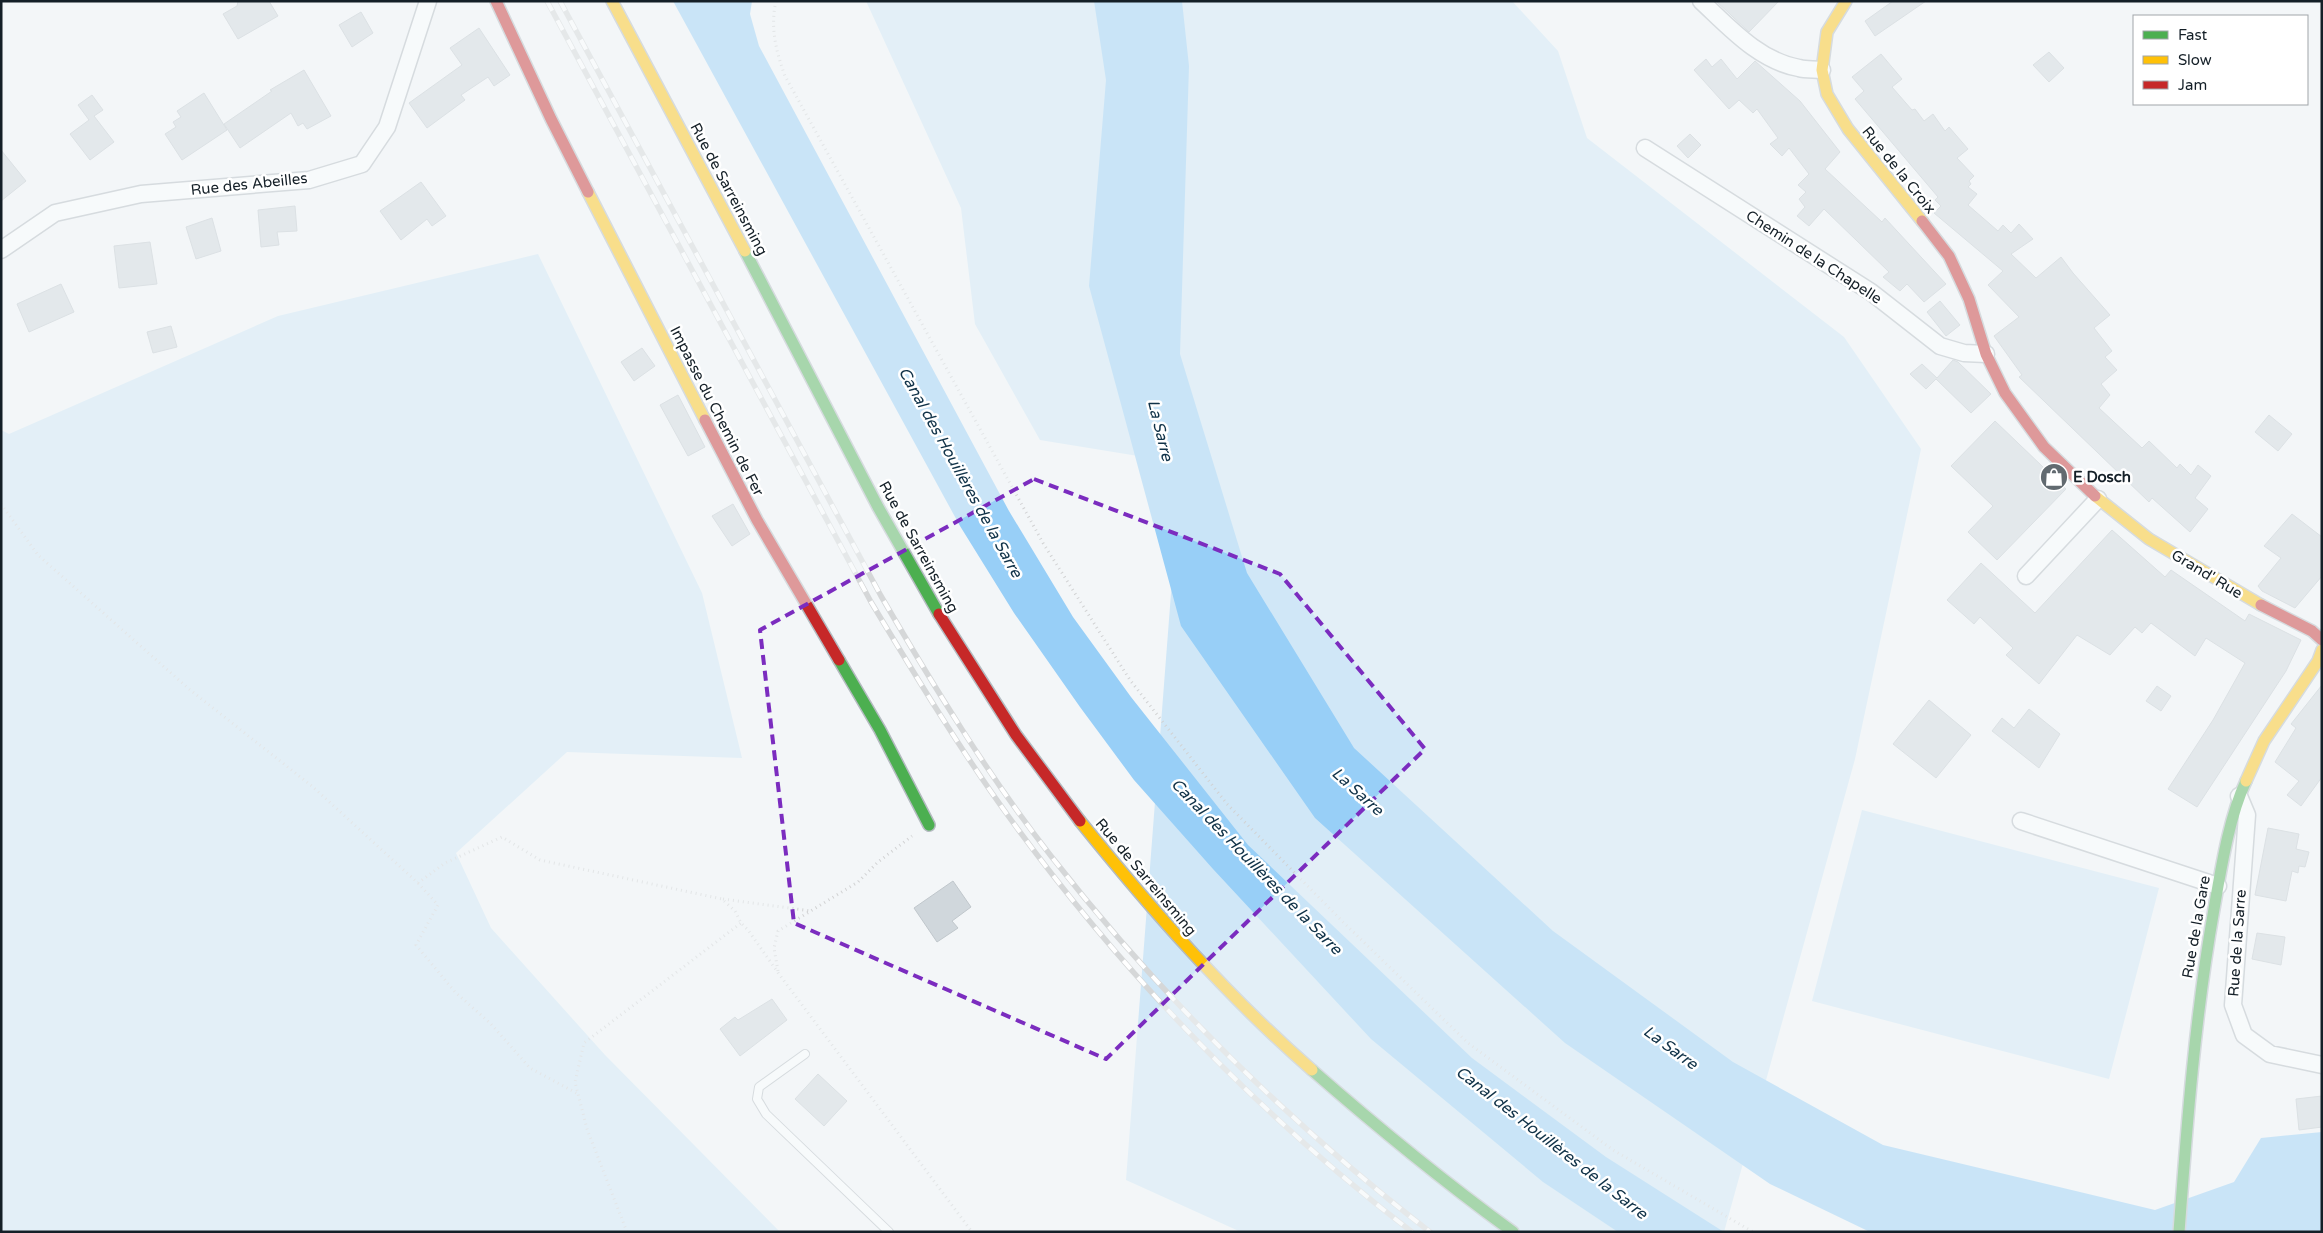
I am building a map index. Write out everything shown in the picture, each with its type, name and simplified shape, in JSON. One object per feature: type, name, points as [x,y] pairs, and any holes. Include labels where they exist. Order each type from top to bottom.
[{"type":"street","name":"Rue des Abeilles","points":[[1,250],[55,213],[141,194],[309,180],[362,164],[387,127],[428,1]]},
{"type":"street","name":"Impasse du Chemin de Fer","points":[[496,1],[555,128],[757,520],[880,730],[929,825]]},
{"type":"street","name":"Rue de Sarreinsming","points":[[612,1],[728,217],[888,527],[934,607],[1014,733],[1100,847],[1186,946],[1286,1048],[1349,1104],[1447,1185],[1513,1232]]},
{"type":"street","points":[[1701,1],[1762,54],[1798,68],[1822,70]]},
{"type":"street","name":"Rue de la Croix","points":[[1846,1],[1827,32],[1822,70],[1827,94],[1848,129],[1949,256],[1969,299],[1986,354]]},
{"type":"street","name":"Chemin de la Chapelle","points":[[1645,148],[1871,292],[1940,346],[1964,353],[1986,354]]},
{"type":"street","name":"Grand' Rue","points":[[1986,354],[2005,393],[2044,447],[2098,499],[2149,539],[2244,596],[2312,631],[2322,640]]},
{"type":"street","points":[[2026,576],[2098,499]]},
{"type":"street","name":"Rue de la Gare","points":[[2179,1232],[2200,992],[2218,886],[2239,796],[2264,741],[2318,661],[2322,650]]},
{"type":"street","name":"Rue de la Sarre","points":[[2239,796],[2247,815],[2233,1005],[2244,1035],[2270,1054],[2322,1065]]},
{"type":"street","points":[[2021,821],[2218,886]]},
{"type":"lane","points":[[805,1054],[759,1086],[757,1100],[766,1114],[889,1232]]},
{"type":"path","points":[[776,1],[773,31],[775,46],[784,76],[1043,543],[1130,680],[1227,804],[1343,922],[1468,1043],[1612,1150],[1753,1232]]},
{"type":"path","points":[[1,504],[38,556],[189,688],[313,787],[418,883],[438,905],[416,945],[455,992],[490,1023],[530,1068],[578,1094]]},
{"type":"path","points":[[778,974],[774,948],[778,931],[858,882],[886,856],[929,825]]},
{"type":"path","points":[[418,883],[446,863],[502,837],[540,860],[722,899],[811,911]]},
{"type":"path","points":[[722,899],[735,912],[778,974],[972,1232]]},
{"type":"path","points":[[627,1232],[587,1129],[575,1082],[584,1043],[741,923]]},
{"type":"highlighted area","points":[[1034,479],[1280,574],[1425,749],[1106,1059],[794,923],[760,630]]},
{"type":"shaded area","points":[[866,1],[1512,1],[1558,51],[1587,138],[1844,337],[1921,449],[1855,759],[1724,1232],[1241,1232],[1126,1180],[1181,463],[1040,440],[975,324],[961,208]]},
{"type":"shaded area","points":[[538,254],[702,593],[742,758],[567,752],[456,853],[491,928],[605,1055],[780,1232],[1,1232],[1,430],[9,434],[278,316]]},
{"type":"shaded area","points":[[1862,810],[2159,888],[2109,1079],[1812,1001]]},
{"type":"water","name":"Canal des Houillères de la Sarre","points":[[673,1],[752,1],[750,14],[759,46],[1009,511],[1073,617],[1131,697],[1248,845],[1472,1058],[1606,1157],[1724,1232],[1618,1232],[1543,1182],[1371,1039],[1213,869],[1134,780],[1014,613],[960,526]]},
{"type":"water","name":"La Sarre","points":[[1094,1],[1182,1],[1189,66],[1180,354],[1247,573],[1354,748],[1553,931],[1733,1062],[1883,1145],[2155,1210],[2234,1182],[2261,1138],[2322,1132],[2322,1232],[1870,1232],[1770,1184],[1565,1043],[1315,818],[1181,626],[1089,286],[1106,80]]},
{"type":"building","points":[[238,1],[269,1],[278,16],[238,39],[223,14],[237,6]]},
{"type":"building","points":[[1716,1],[1779,1],[1749,32]]},
{"type":"building","points":[[1893,1],[1926,1],[1875,36],[1865,21]]},
{"type":"building","points":[[361,12],[373,33],[352,47],[339,25]]},
{"type":"building","points":[[479,28],[510,75],[494,86],[488,77],[461,95],[465,100],[427,128],[409,103],[462,65],[450,48]]},
{"type":"building","points":[[2049,52],[2064,68],[2049,82],[2033,65]]},
{"type":"building","points":[[1881,54],[1902,79],[1892,87],[1912,110],[1915,109],[1924,121],[1933,114],[1945,131],[1949,127],[1968,149],[1957,158],[1974,176],[1969,181],[1971,184],[1968,187],[1977,194],[1968,205],[1998,231],[2003,225],[2011,233],[2019,224],[2033,239],[2011,254],[2036,278],[2061,257],[2110,315],[2094,328],[2112,351],[2105,357],[2117,370],[2101,384],[2110,395],[2099,408],[2142,448],[2149,441],[2177,468],[2180,464],[2191,475],[2198,465],[2211,476],[2195,498],[2208,509],[2190,532],[2152,498],[2149,502],[2019,377],[2022,375],[1994,336],[2019,317],[1988,285],[2003,271],[1934,213],[1941,206],[1935,200],[1938,197],[1855,99],[1864,91],[1852,77]]},
{"type":"building","points":[[1706,59],[1712,67],[1721,59],[1737,79],[1755,61],[1800,101],[1840,152],[1825,169],[1882,222],[1885,218],[1946,284],[1924,302],[1907,284],[1900,291],[1883,277],[1889,272],[1824,209],[1809,226],[1797,216],[1805,207],[1799,199],[1806,192],[1798,185],[1809,174],[1789,148],[1782,156],[1770,144],[1778,138],[1757,109],[1753,113],[1739,100],[1729,109],[1694,70]]},
{"type":"building","points":[[304,70],[331,116],[307,129],[303,123],[298,126],[291,113],[240,148],[224,124],[272,91],[270,90]]},
{"type":"building","points":[[204,93],[227,130],[182,160],[165,134],[176,127],[173,122],[181,117],[177,111]]},
{"type":"building","points":[[92,95],[103,110],[94,116],[114,142],[90,160],[70,134],[89,120],[78,105]]},
{"type":"building","points":[[1690,134],[1701,145],[1688,158],[1677,146]]},
{"type":"building","points":[[1,150],[26,181],[1,201]]},
{"type":"building","points":[[421,182],[446,216],[432,226],[427,219],[401,240],[380,211]]},
{"type":"building","points":[[295,206],[297,231],[277,232],[279,245],[261,247],[258,210]]},
{"type":"building","points":[[212,218],[221,251],[196,259],[186,227]]},
{"type":"building","points":[[150,242],[157,284],[119,288],[114,246]]},
{"type":"building","points":[[61,284],[74,312],[29,332],[17,304]]},
{"type":"building","points":[[1940,301],[1960,325],[1946,336],[1927,312]]},
{"type":"building","points":[[171,326],[177,347],[153,353],[147,332]]},
{"type":"building","points":[[642,348],[655,366],[634,381],[621,362]]},
{"type":"building","points":[[1953,360],[1958,362],[1991,394],[1971,413],[1936,379],[1926,389],[1910,374],[1922,364],[1937,378]]},
{"type":"building","points":[[678,395],[705,447],[688,456],[660,405]]},
{"type":"building","points":[[2269,415],[2292,434],[2278,451],[2255,432]]},
{"type":"building","points":[[1995,421],[2066,489],[1997,560],[1968,532],[1993,506],[1951,466]]},
{"type":"building","points":[[733,504],[750,534],[732,546],[712,516]]},
{"type":"building","points":[[2292,514],[2322,537],[2322,576],[2295,608],[2262,591],[2258,586],[2281,558],[2264,546]]},
{"type":"building","points":[[2112,530],[2165,577],[2171,570],[2245,621],[2249,614],[2301,640],[2286,671],[2197,807],[2168,789],[2213,720],[2245,663],[2206,638],[2195,656],[2151,623],[2142,633],[2135,627],[2110,655],[2077,635],[2039,684],[2006,655],[2013,648],[1980,617],[1974,624],[1947,600],[1981,563],[2035,613]]},
{"type":"building","points":[[2322,685],[2322,777],[2301,806],[2287,795],[2299,781],[2275,762],[2296,728],[2291,724]]},
{"type":"building","points":[[2157,686],[2171,696],[2161,711],[2146,701]]},
{"type":"building","points":[[1929,700],[1971,735],[1936,778],[1893,744]]},
{"type":"building","points":[[2029,709],[2060,734],[2039,768],[1992,731],[2002,718],[2014,728]]},
{"type":"building","points":[[2268,828],[2299,834],[2296,849],[2309,852],[2305,867],[2299,866],[2298,873],[2292,871],[2286,901],[2255,895]]},
{"type":"building","points":[[953,881],[971,907],[952,921],[958,928],[937,942],[914,908]]},
{"type":"building","points":[[2257,933],[2285,937],[2281,965],[2252,959]]},
{"type":"building","points":[[772,999],[787,1020],[740,1056],[720,1029],[735,1017],[738,1020]]},
{"type":"building","points":[[818,1074],[847,1101],[824,1126],[795,1099]]},
{"type":"building","points":[[2322,1096],[2322,1127],[2299,1130],[2296,1099]]},
{"type":"railway","points":[[547,1],[871,602],[938,711],[1009,817],[1098,931],[1195,1039],[1300,1139],[1355,1187],[1412,1232]]},
{"type":"railway","points":[[560,1],[881,596],[941,696],[1027,825],[1093,908],[1137,959],[1228,1056],[1326,1147],[1430,1232]]},
{"type":"traffic: fast","points":[[745,251],[878,507],[939,614]]},
{"type":"traffic: fast","points":[[839,660],[880,730],[929,825]]},
{"type":"traffic: fast","points":[[2179,1232],[2192,1070],[2207,949],[2226,844],[2246,781]]},
{"type":"traffic: fast","points":[[1312,1070],[1411,1153],[1513,1232]]},
{"type":"traffic: slow","points":[[612,1],[745,251]]},
{"type":"traffic: slow","points":[[1846,1],[1827,32],[1822,70],[1827,94],[1848,129],[1922,221]]},
{"type":"traffic: slow","points":[[588,192],[705,420]]},
{"type":"traffic: slow","points":[[2095,496],[2149,539],[2261,605]]},
{"type":"traffic: slow","points":[[2246,781],[2264,741],[2318,661],[2322,650]]},
{"type":"traffic: slow","points":[[1080,821],[1190,950],[1249,1012],[1312,1070]]},
{"type":"traffic: jam","points":[[496,1],[551,119],[588,192]]},
{"type":"traffic: jam","points":[[1922,221],[1949,256],[1969,299],[1986,354],[2005,393],[2044,447],[2095,496]]},
{"type":"traffic: jam","points":[[705,420],[757,520],[839,660]]},
{"type":"traffic: jam","points":[[2261,605],[2312,631],[2322,640]]},
{"type":"traffic: jam","points":[[939,614],[1016,735],[1080,821]]},
{"type":"place","name":"E Dosch","points":[[2054,477]]}]
